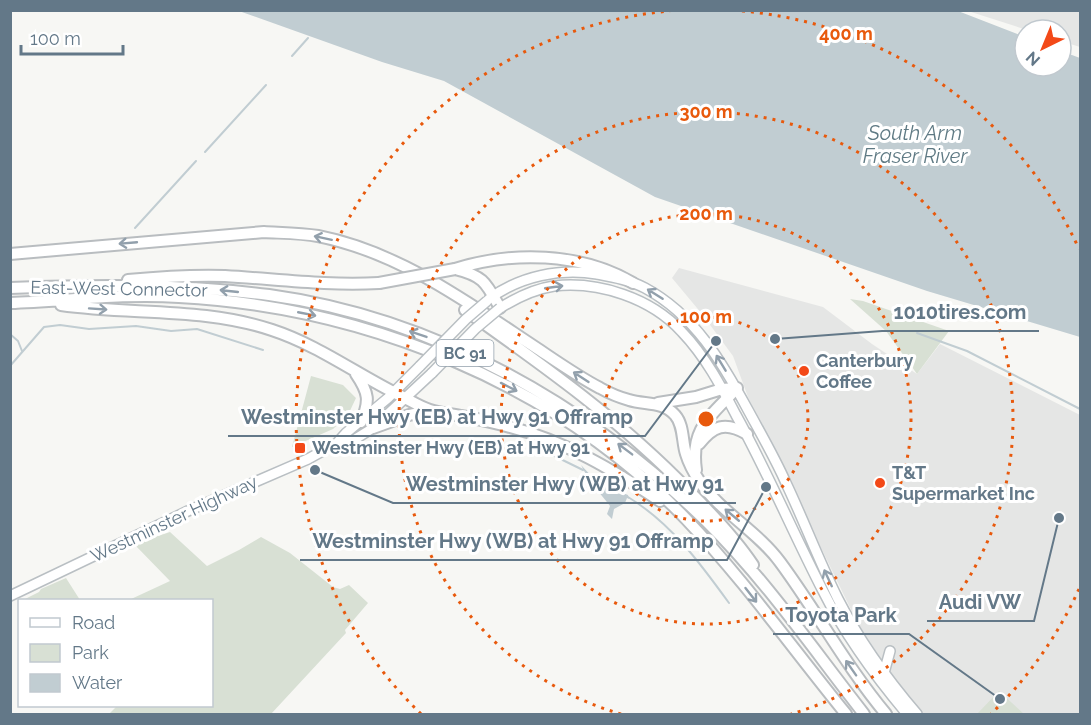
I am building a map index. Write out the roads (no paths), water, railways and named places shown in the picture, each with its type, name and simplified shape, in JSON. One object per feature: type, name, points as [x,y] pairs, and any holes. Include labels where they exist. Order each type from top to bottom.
[{"type":"highway","points":[[10,254],[264,232],[316,236],[351,244],[406,266],[612,395],[666,407],[678,421],[686,454],[702,485],[717,503],[762,540],[780,561],[838,650],[886,714]]},
{"type":"highway","points":[[378,255],[461,307],[519,348],[642,445],[732,536],[771,593]]},
{"type":"highway","points":[[82,286],[162,276],[353,285],[379,283],[495,260],[525,257],[551,258],[593,266],[617,274],[633,283]]},
{"type":"highway","points":[[455,269],[480,277],[490,298],[500,308]]},
{"type":"highway","name":"East-West Connector","points":[[10,288],[183,286],[280,297],[322,305],[373,319],[430,338],[480,360],[556,401],[638,460],[709,524],[771,593],[864,714]]},
{"type":"highway","name":"East-West Connector","points":[[10,303],[100,298],[179,297],[274,308],[322,316],[394,336],[486,376],[547,409],[627,465],[686,518],[722,558],[846,714]]},
{"type":"highway","points":[[40,302],[93,310],[189,313],[243,321],[294,338],[394,393],[430,410],[477,418],[550,439],[624,477],[686,518]]},
{"type":"highway","points":[[354,371],[364,385],[368,396],[367,408],[361,422]]},
{"type":"highway","points":[[655,404],[725,393],[737,388]]},
{"type":"highway","points":[[702,485],[696,470],[695,448],[698,435],[704,422],[725,393]]},
{"type":"highway","points":[[373,428],[430,410]]},
{"type":"highway","points":[[695,448],[709,431],[716,428],[737,428],[747,434]]},
{"type":"main road","name":"Westminster Highway","points":[[10,597],[180,514],[308,459],[337,443],[394,393],[466,318],[490,298],[526,279],[564,272],[585,272],[633,283],[663,299],[698,330],[711,346],[737,388],[786,481],[839,600],[871,654],[917,714]]},
{"type":"main road","name":"Westminster Highway","points":[[337,443],[352,441],[373,428],[406,399],[475,329],[500,308],[530,292],[553,286],[583,285],[625,295],[658,312],[682,331],[700,352],[747,434],[840,622],[883,685],[907,714]]},
{"type":"main road","points":[[871,654],[890,651],[884,673]]},
{"type":"water","name":"South Arm Fraser River","points":[[239,11],[958,11],[1013,32],[1013,78],[1073,78],[1073,55],[1080,58],[1080,337],[927,291],[655,197],[444,81],[382,62]]},
{"type":"water","points":[[581,465],[598,483],[628,495],[629,499],[627,498],[625,503],[614,509],[612,519],[607,514],[610,506]]},
{"type":"waterway","points":[[292,56],[308,38]]},
{"type":"waterway","points":[[205,152],[266,85]]},
{"type":"waterway","points":[[135,228],[196,161]]},
{"type":"waterway","points":[[10,366],[44,327],[60,325],[89,329],[136,326],[171,331],[197,329],[263,350]]},
{"type":"waterway","points":[[917,333],[967,351],[1080,409]]},
{"type":"waterway","points":[[10,334],[18,341],[22,351]]},
{"type":"waterway","points":[[536,447],[583,470]]},
{"type":"waterway","points":[[628,497],[671,531],[696,559],[729,603]]},
{"type":"place","name":"1010tires.com","points":[[775,339]]},
{"type":"place","name":"Westminster Hwy (EB) at Hwy 91 Offramp","points":[[716,341]]},
{"type":"place","name":"Canterbury Coffee","points":[[804,371]]},
{"type":"place","name":"Westminster Hwy (EB) at Hwy 91","points":[[300,448]]},
{"type":"place","name":"Westminster Hwy (WB) at Hwy 91","points":[[315,470]]},
{"type":"place","name":"T&T Supermarket Inc","points":[[880,483]]},
{"type":"place","name":"Westminster Hwy (WB) at Hwy 91 Offramp","points":[[766,487]]},
{"type":"place","name":"Audi VW","points":[[1059,518]]},
{"type":"place","name":"Toyota Park","points":[[1000,699]]}]
